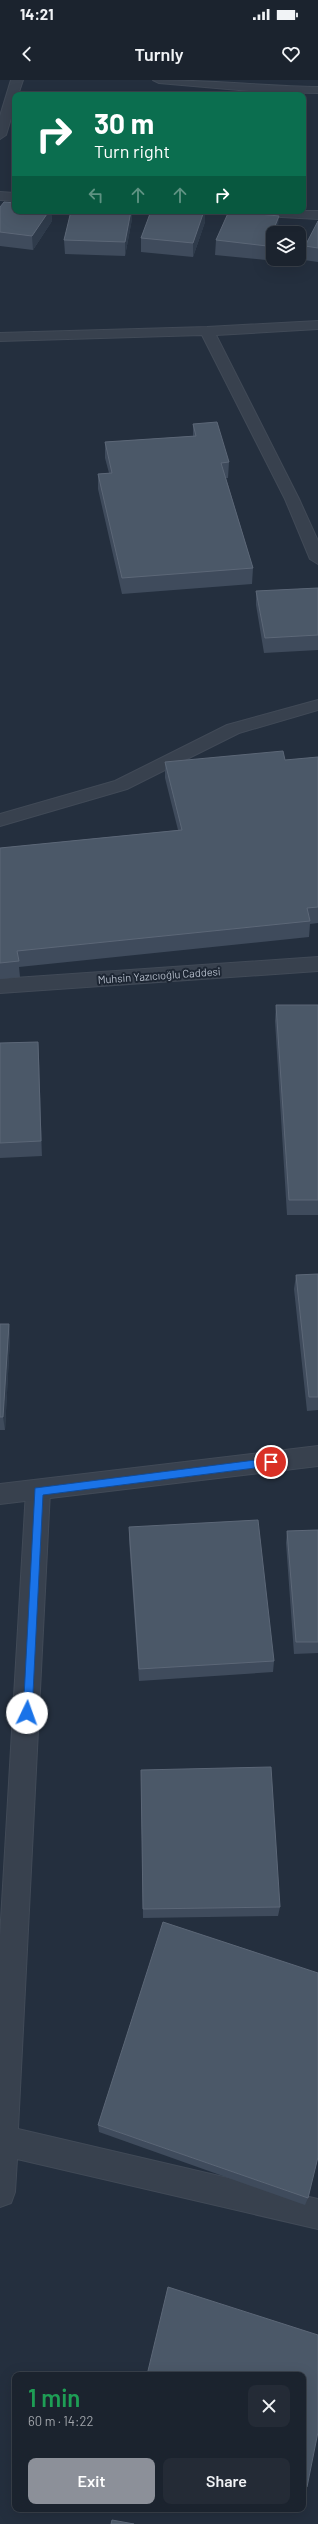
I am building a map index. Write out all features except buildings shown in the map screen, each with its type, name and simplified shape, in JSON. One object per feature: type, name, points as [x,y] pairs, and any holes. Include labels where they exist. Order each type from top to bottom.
[{"type":"street","points":[[13,92],[17,80]]},
{"type":"street","points":[[159,80],[262,89],[318,90]]},
{"type":"street","points":[[0,135],[12,96]]},
{"type":"street","points":[[0,196],[12,197]]},
{"type":"street","points":[[300,214],[318,215]]},
{"type":"street","points":[[0,337],[207,331],[318,325]]},
{"type":"street","points":[[207,331],[292,499],[318,560]]},
{"type":"street","points":[[0,820],[121,785],[234,729],[318,705]]},
{"type":"street","name":"Muhsin Yazıcıoğlu Caddesi","points":[[0,986],[318,964]]},
{"type":"street","points":[[0,1494],[38,1491],[318,1456]]},
{"type":"street","points":[[0,2192],[38,1491]]},
{"type":"street","points":[[2,2140],[318,2214]]},
{"type":"route","points":[[27,1713],[38,1491],[271,1462]]}]
